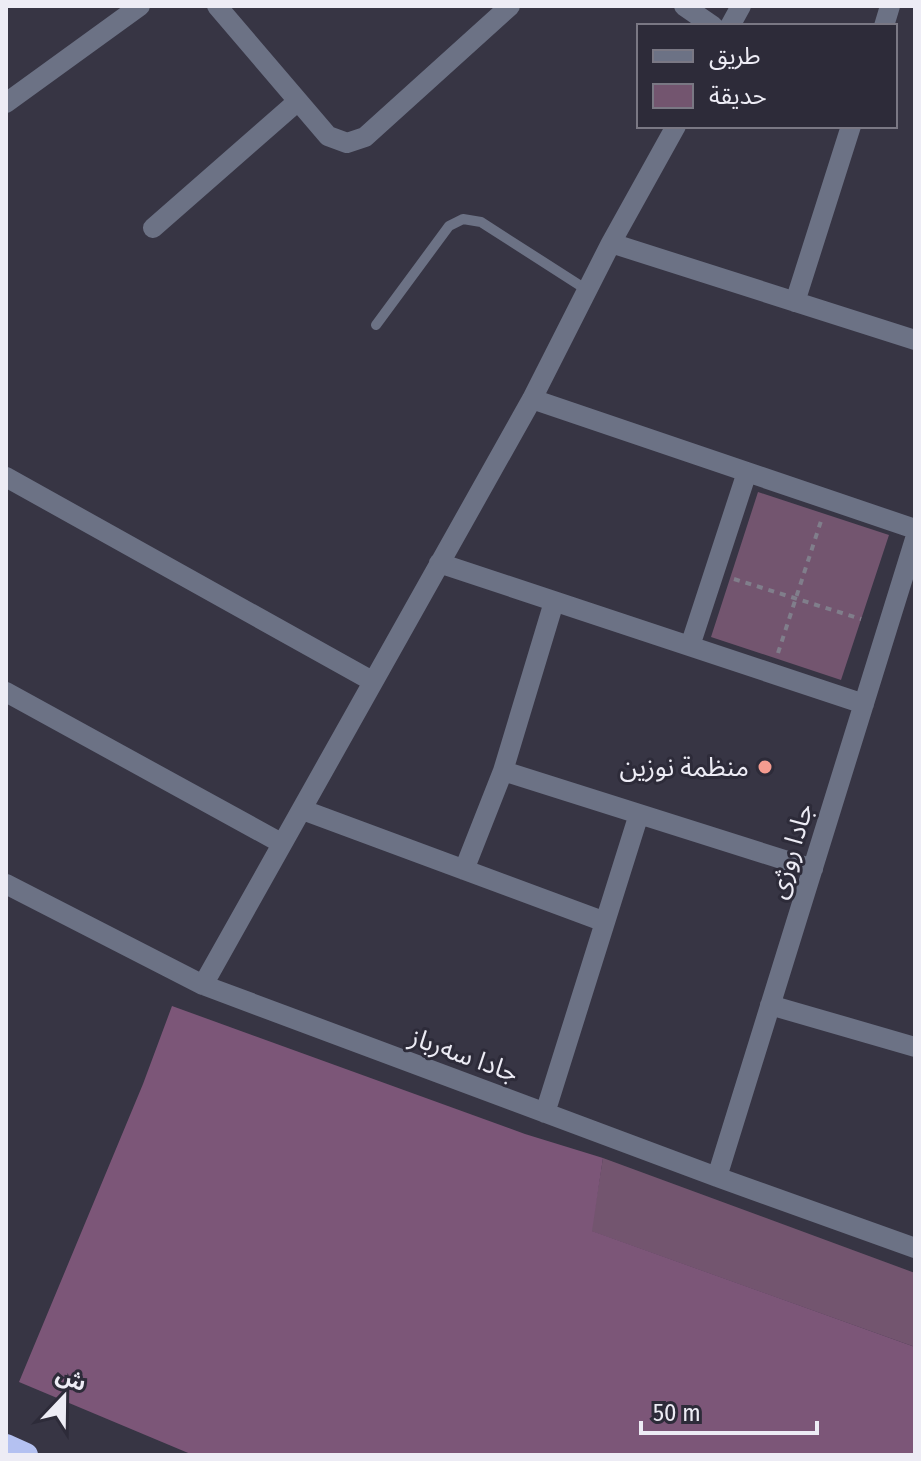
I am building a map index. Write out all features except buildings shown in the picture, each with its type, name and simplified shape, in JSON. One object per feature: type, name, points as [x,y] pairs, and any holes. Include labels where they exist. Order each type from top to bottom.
[{"type":"highway","points":[[6,1446],[26,1455]]},
{"type":"street","points":[[6,103],[140,6]]},
{"type":"street","points":[[217,6],[328,136],[347,143],[365,137],[510,6]]},
{"type":"street","points":[[684,6],[710,24]]},
{"type":"street","points":[[731,24],[741,6]]},
{"type":"street","points":[[153,228],[298,101]]},
{"type":"street","points":[[203,985],[532,399],[611,243],[675,128]]},
{"type":"street","points":[[795,302],[850,128]]},
{"type":"street","points":[[611,243],[915,340]]},
{"type":"street","points":[[532,399],[915,529]]},
{"type":"street","points":[[690,646],[747,472]]},
{"type":"street","points":[[6,477],[372,681]]},
{"type":"street","name":"جادا روژی","points":[[717,1177],[864,704],[907,596],[915,539]]},
{"type":"street","points":[[439,563],[864,704]]},
{"type":"street","points":[[464,870],[503,771],[554,602]]},
{"type":"street","points":[[6,692],[281,843]]},
{"type":"street","points":[[503,771],[813,869]]},
{"type":"street","points":[[303,810],[605,922]]},
{"type":"street","points":[[545,1113],[639,814]]},
{"type":"street","name":"جادا سەرباز","points":[[6,884],[203,985],[915,1248]]},
{"type":"street","points":[[770,1005],[915,1047]]},
{"type":"lane","points":[[376,325],[449,226],[463,219],[481,222],[587,290]]},
{"type":"path","points":[[776,659],[828,499]]},
{"type":"path","points":[[730,578],[861,619]]},
{"type":"green space","points":[[758,492],[889,535],[841,680],[711,637]]},
{"type":"green space","points":[[603,1158],[915,1273],[915,1347],[591,1231]]},
{"type":"shaded area","points":[[172,1006],[525,1134],[603,1158],[592,1231],[915,1347],[915,1455],[193,1455],[19,1382],[143,1084]]},
{"type":"place","name":"منظمة نوزين","points":[[765,767]]}]
